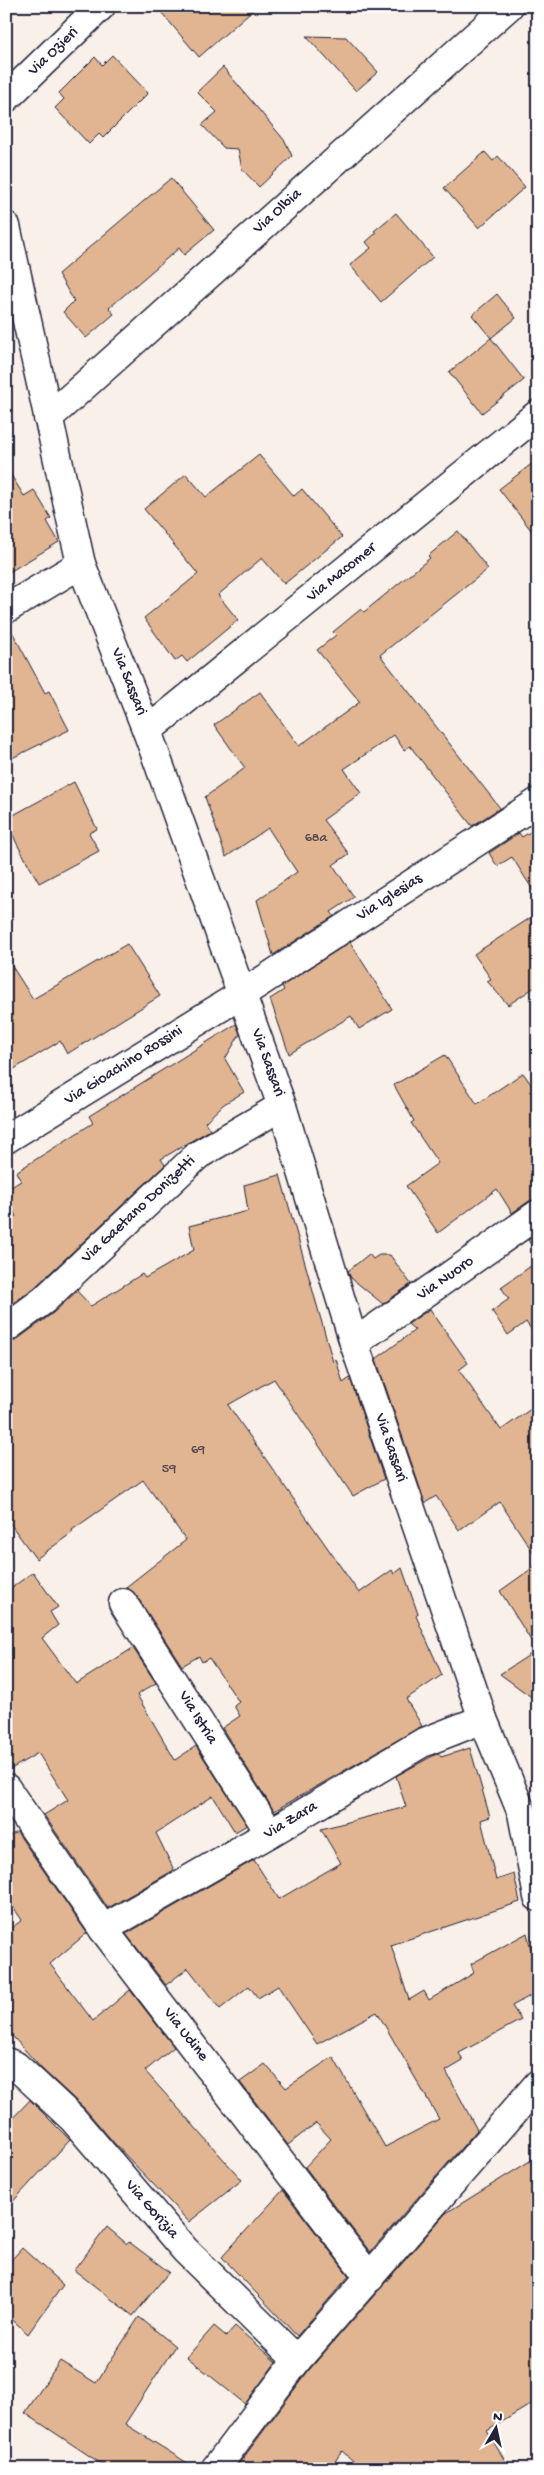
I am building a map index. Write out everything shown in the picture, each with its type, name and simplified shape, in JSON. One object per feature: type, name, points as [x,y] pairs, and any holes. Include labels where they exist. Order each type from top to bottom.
[{"type":"street","name":"Via Ozieri","points":[[6,98],[101,6]]},
{"type":"street","name":"Via Olbia","points":[[48,418],[509,6]]},
{"type":"street","name":"Via Sassari","points":[[6,226],[81,564],[147,731],[282,1106],[354,1343],[483,1720],[522,1813],[538,1897]]},
{"type":"street","name":"Via Macomer","points":[[147,731],[538,414]]},
{"type":"street","points":[[6,609],[81,564]]},
{"type":"street","name":"Via Iglesias","points":[[242,994],[538,802]]},
{"type":"street","name":"Via Gioachino Rossini","points":[[6,1139],[242,994]]},
{"type":"street","name":"Via Gaetano Donizetti","points":[[6,1328],[44,1300],[198,1155],[282,1106]]},
{"type":"street","name":"Via Nuoro","points":[[354,1343],[538,1214]]},
{"type":"street","name":"Via Istria","points":[[124,1602],[270,1833]]},
{"type":"street","name":"Via Zara","points":[[103,1929],[422,1743],[483,1720]]},
{"type":"street","name":"Via Udine","points":[[6,1788],[103,1929],[370,2278]]},
{"type":"street","name":"Via Gorizia","points":[[6,2062],[16,2066],[73,2119],[185,2250],[297,2360]]},
{"type":"street","points":[[215,2469],[297,2360],[538,2084]]},
{"type":"building","points":[[156,6],[257,6],[199,57]]},
{"type":"building","points":[[306,36],[346,37],[378,72],[356,91]]},
{"type":"building","points":[[112,55],[148,93],[103,138],[99,134],[89,144],[55,108],[64,99],[59,93],[95,57],[102,65]]},
{"type":"building","points":[[223,67],[285,141],[292,156],[259,187],[242,169],[238,149],[224,148],[202,125],[217,112],[197,92]]},
{"type":"building","points":[[485,152],[493,161],[498,156],[525,187],[479,228],[444,188]]},
{"type":"building","points":[[171,178],[214,230],[184,255],[179,248],[109,308],[114,314],[86,338],[63,312],[74,301],[58,274]]},
{"type":"building","points":[[396,213],[433,257],[381,302],[350,265],[371,248],[366,242],[376,233],[374,231]]},
{"type":"building","points":[[497,294],[516,318],[491,338],[472,315]]},
{"type":"building","points":[[491,338],[524,380],[482,413],[449,372]]},
{"type":"building","points":[[259,455],[294,496],[302,489],[342,537],[284,584],[262,558],[218,595],[238,620],[187,662],[182,656],[175,661],[144,618],[198,574],[144,509],[186,474],[206,497]]},
{"type":"building","points":[[538,459],[538,539],[499,489]]},
{"type":"building","points":[[6,467],[24,496],[34,490],[51,518],[47,521],[59,542],[6,574]]},
{"type":"building","points":[[458,531],[488,569],[380,655],[500,808],[472,826],[410,746],[404,750],[394,735],[344,769],[361,793],[323,820],[349,854],[333,865],[354,897],[331,912],[334,916],[273,955],[257,900],[297,872],[268,828],[226,857],[205,797],[245,768],[214,725],[260,692],[299,746],[360,702],[317,650],[336,635],[333,632],[361,609],[364,612],[430,558],[428,556]]},
{"type":"building","points":[[8,624],[45,693],[49,691],[69,730],[6,761],[6,625]]},
{"type":"building","points":[[74,782],[97,829],[89,833],[99,851],[39,883],[17,844],[6,819]]},
{"type":"building","points":[[538,827],[538,898],[512,857],[497,866],[489,853],[519,833],[522,837]]},
{"type":"building","points":[[538,913],[538,985],[508,1005],[487,981],[491,979],[474,954]]},
{"type":"building","points":[[350,942],[392,1009],[359,1029],[351,1016],[289,1054],[270,999],[284,990],[282,986]]},
{"type":"building","points":[[127,944],[160,996],[67,1054],[60,1041],[6,1074],[6,957],[33,999]]},
{"type":"building","points":[[236,1024],[240,1034],[225,1059],[244,1092],[224,1104],[205,1122],[210,1130],[161,1159],[165,1165],[34,1288],[6,1308],[6,1222],[16,1216],[6,1200],[6,1190],[21,1181],[16,1172],[93,1123],[89,1116]]},
{"type":"building","points":[[445,1055],[477,1104],[523,1073],[538,1094],[538,1199],[529,1201],[512,1213],[497,1189],[438,1233],[406,1186],[438,1163],[411,1123],[414,1121],[394,1085]]},
{"type":"building","points":[[280,1175],[333,1362],[336,1359],[343,1383],[350,1378],[384,1479],[353,1496],[274,1379],[228,1405],[359,1593],[392,1570],[394,1574],[402,1568],[418,1614],[416,1616],[442,1675],[406,1699],[422,1726],[274,1811],[222,1728],[240,1716],[234,1706],[239,1702],[209,1658],[202,1662],[199,1656],[182,1666],[136,1595],[126,1587],[186,1540],[143,1480],[72,1530],[73,1532],[36,1559],[6,1518],[6,1343],[15,1341],[53,1313],[77,1291],[91,1306],[142,1274],[145,1278],[194,1250],[189,1226],[248,1211],[244,1185]]},
{"type":"building","points":[[538,1233],[538,1256],[528,1240]]},
{"type":"building","points":[[369,1254],[373,1259],[379,1255],[390,1255],[411,1284],[383,1304],[351,1278],[348,1271]]},
{"type":"building","points":[[538,1261],[538,1339],[526,1322],[508,1335],[492,1311],[509,1299],[501,1287]]},
{"type":"building","points":[[430,1309],[468,1363],[459,1370],[501,1430],[538,1404],[538,1560],[500,1502],[459,1530],[436,1496],[425,1503],[376,1359],[415,1330],[408,1324]]},
{"type":"building","points":[[538,1564],[538,1702],[500,1674],[537,1650],[500,1591]]},
{"type":"building","points":[[33,1572],[58,1607],[50,1612],[58,1625],[42,1638],[76,1684],[133,1648],[156,1683],[137,1695],[175,1760],[196,1746],[247,1825],[235,1832],[213,1796],[156,1833],[174,1870],[108,1908],[44,1815],[68,1800],[38,1753],[6,1772],[6,1592]]},
{"type":"building","points":[[470,1748],[490,1817],[481,1820],[496,1880],[514,1874],[520,1902],[391,1945],[409,2000],[424,1991],[429,2000],[474,1973],[471,1964],[527,1933],[537,1974],[532,1983],[537,1992],[512,2006],[521,2020],[459,2053],[463,2061],[446,2071],[477,2130],[370,2252],[305,2167],[331,2139],[316,2123],[288,2145],[240,2082],[265,2064],[286,2088],[333,2057],[385,2147],[439,2119],[377,2012],[317,2044],[278,1986],[258,1998],[249,1986],[220,2009],[188,1968],[166,1985],[126,1934],[254,1860],[279,1899],[341,1863],[321,1829],[406,1807],[396,1776],[438,1753],[441,1757]]},
{"type":"building","points":[[17,1832],[87,1933],[50,1964],[93,2021],[130,1990],[174,2047],[145,2071],[242,2180],[189,2222],[115,2144],[85,2109],[42,2069],[6,2029],[6,1932],[22,1920],[6,1897],[6,1838]]},
{"type":"building","points":[[30,2100],[70,2140],[6,2209],[6,2125]]},
{"type":"building","points":[[538,2156],[538,2400],[487,2431],[510,2469],[362,2469],[342,2451],[330,2469],[235,2469],[309,2370],[446,2213]]},
{"type":"building","points":[[283,2190],[349,2276],[297,2336],[222,2257]]},
{"type":"building","points":[[107,2227],[127,2244],[129,2242],[169,2272],[133,2316],[74,2270]]},
{"type":"building","points":[[22,2248],[63,2285],[28,2334],[6,2314],[6,2266]]},
{"type":"building","points":[[139,2317],[175,2346],[125,2424],[197,2469],[109,2469],[25,2413],[60,2361],[96,2383]]},
{"type":"building","points":[[214,2326],[226,2336],[235,2326],[276,2362],[245,2404],[187,2357]]}]
